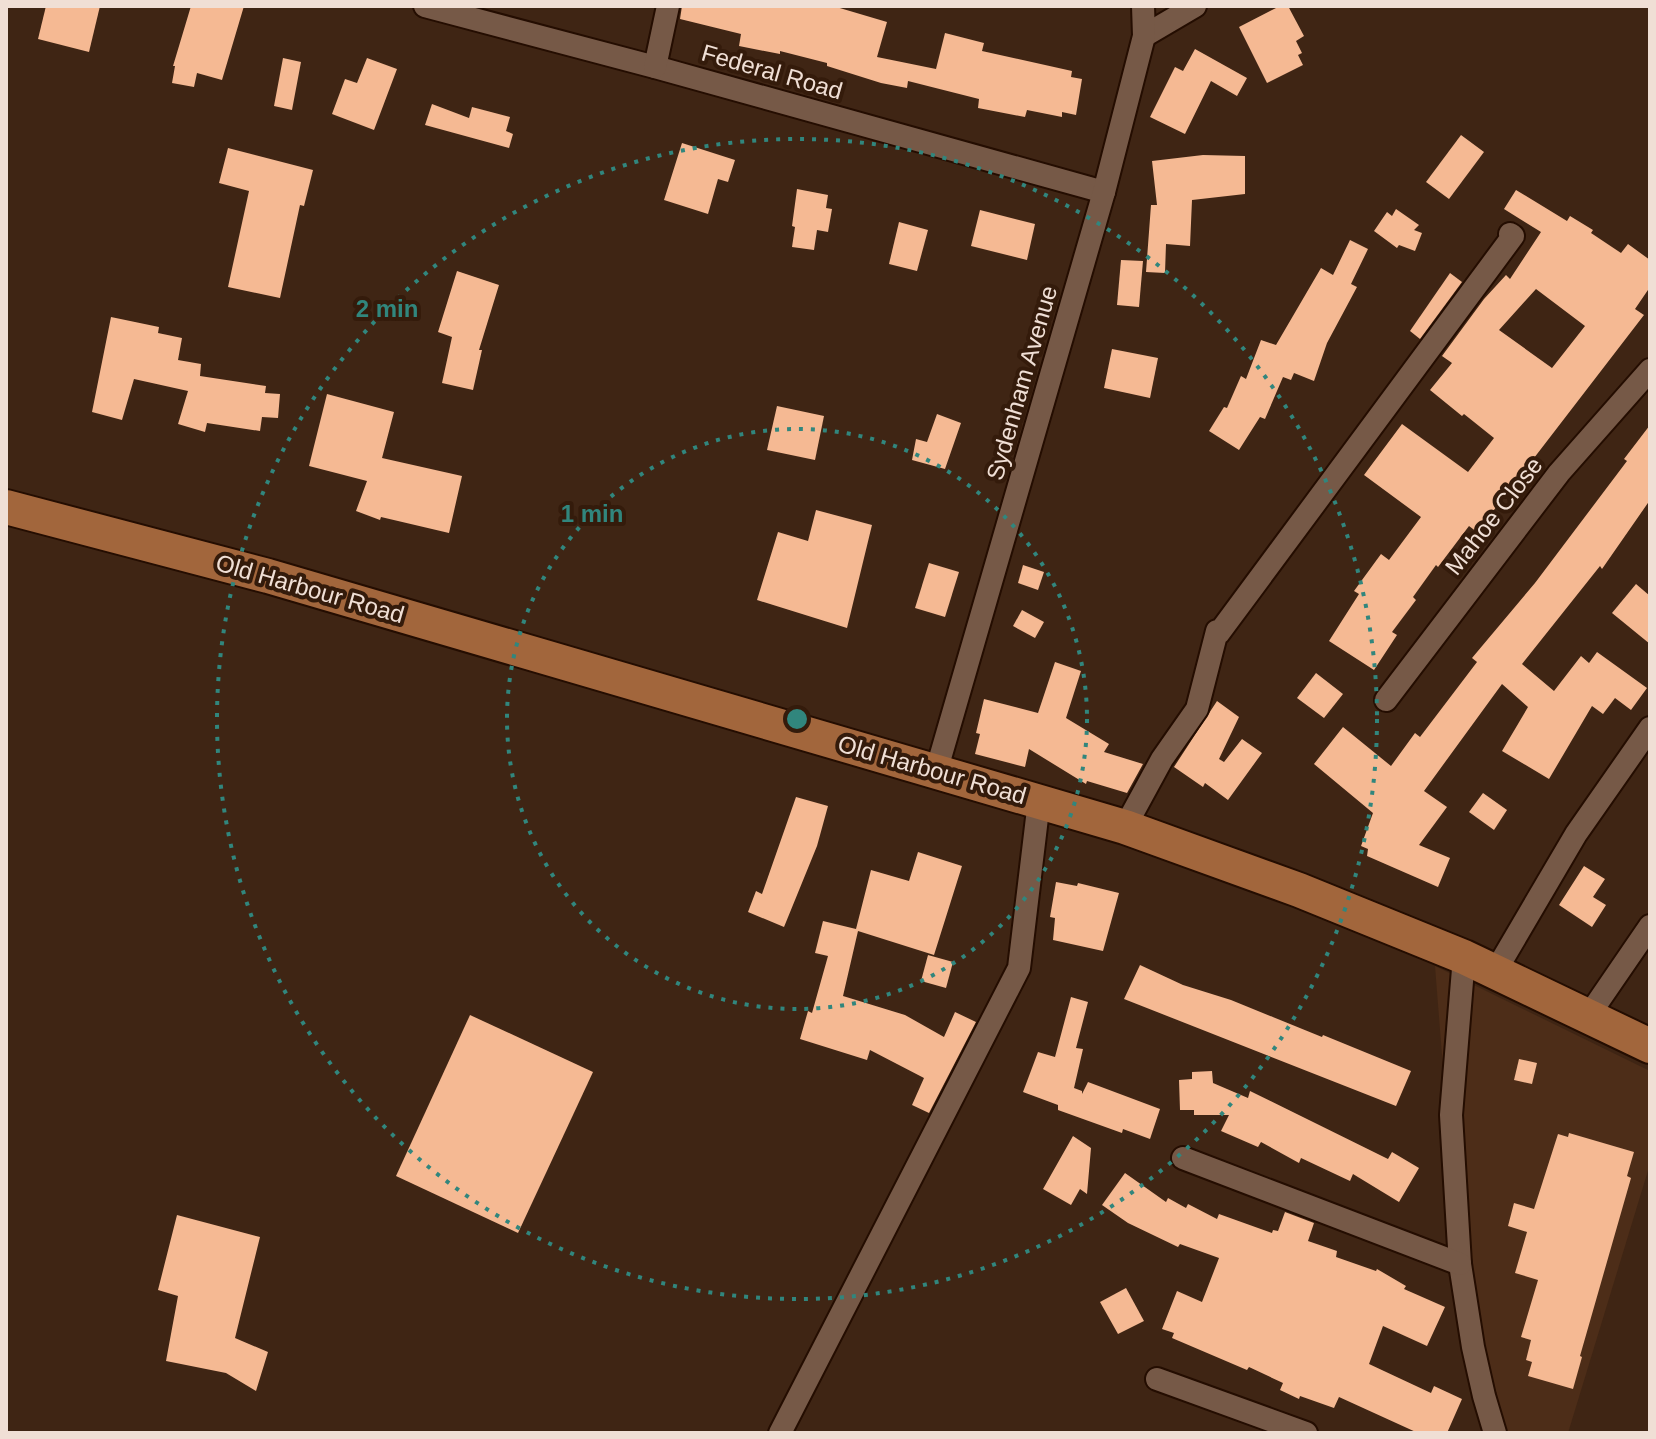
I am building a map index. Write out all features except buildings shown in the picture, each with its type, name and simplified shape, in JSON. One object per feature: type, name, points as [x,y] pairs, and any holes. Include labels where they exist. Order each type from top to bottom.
[{"type":"main road","name":"Old Harbour Road","points":[[6,507],[268,576],[1125,827],[1299,890],[1464,957],[1650,1046]]},
{"type":"street","name":"Federal Road","points":[[425,6],[1104,192]]},
{"type":"street","points":[[655,67],[668,6]]},
{"type":"street","name":"Sydenham Avenue","points":[[936,772],[1104,192],[1144,36],[1143,6]]},
{"type":"street","points":[[1144,36],[1195,6]]},
{"type":"street","points":[[1125,827],[1162,759],[1197,709],[1217,631],[1219,633],[1513,236],[1510,234]]},
{"type":"street","name":"Mahoe Close","points":[[1386,700],[1559,473],[1650,370]]},
{"type":"street","points":[[1495,972],[1576,834],[1650,728]]},
{"type":"street","points":[[780,1433],[1019,968],[1039,801]]},
{"type":"street","points":[[1589,1015],[1650,926]]},
{"type":"street","points":[[1464,957],[1451,1115],[1460,1264],[1476,1359],[1495,1433]]},
{"type":"street","points":[[1183,1158],[1460,1264]]},
{"type":"street","points":[[1157,1379],[1306,1433]]},
{"type":"shaded area","points":[[1435,966],[1650,1071],[1650,1164],[1568,1433],[1485,1433],[1467,1373]]}]
